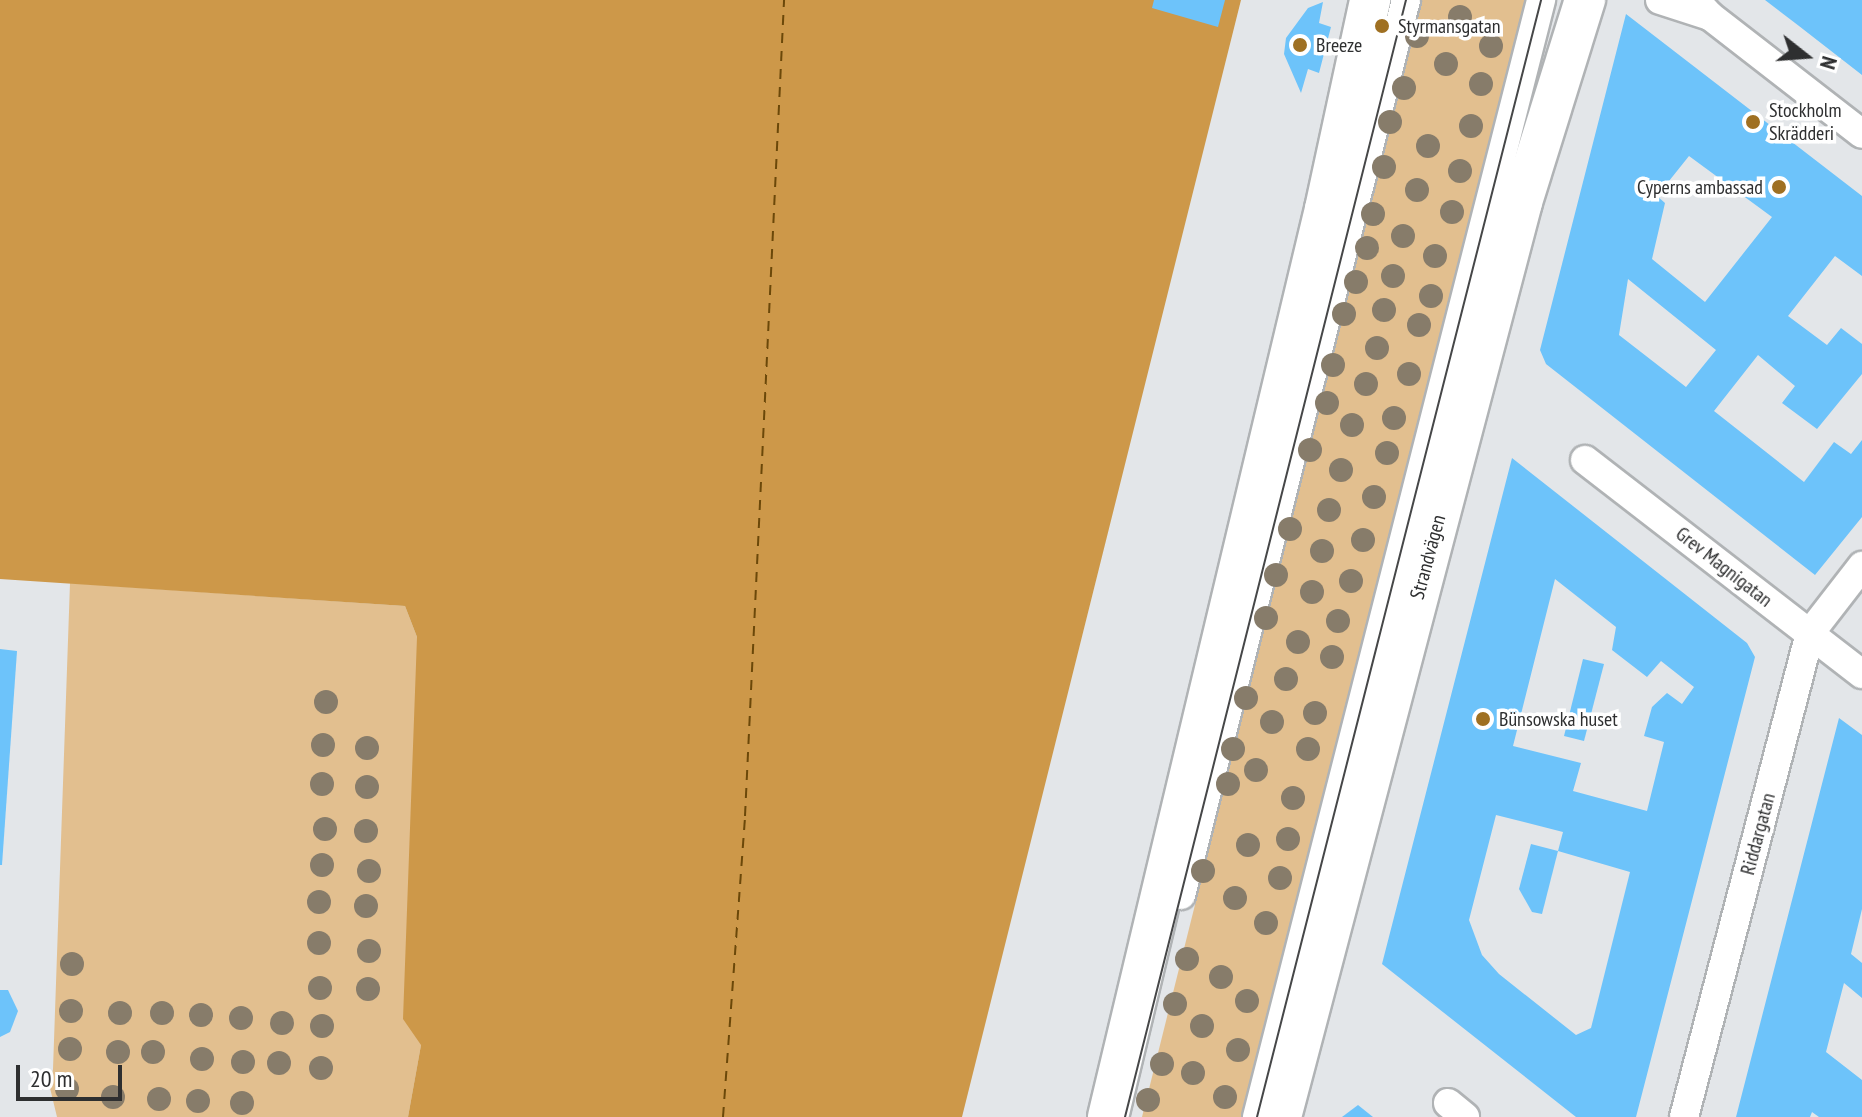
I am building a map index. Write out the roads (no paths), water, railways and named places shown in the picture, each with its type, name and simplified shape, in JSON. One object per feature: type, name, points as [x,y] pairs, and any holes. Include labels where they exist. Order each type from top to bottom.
[{"type":"street","points":[[1108,1117],[1317,239],[1370,0]]},
{"type":"street","points":[[1125,1117],[1406,0]]},
{"type":"street","name":"Strandvägen","points":[[1257,1117],[1541,0]]},
{"type":"street","name":"Strandvägen","points":[[1281,1117],[1522,202],[1585,0]]},
{"type":"street","points":[[1660,0],[1702,8],[1862,134]]},
{"type":"street","name":"Grev Magnigatan","points":[[1585,460],[1862,674]]},
{"type":"street","name":"Riddargatan","points":[[1684,1117],[1810,633],[1862,566]]},
{"type":"tram line","points":[[1125,1117],[1406,0]]},
{"type":"tram line","points":[[1257,1117],[1541,0]]},
{"type":"place","name":"Styrmansgatan","points":[[1382,26]]},
{"type":"place","name":"Breeze","points":[[1300,45]]},
{"type":"place","name":"Stockholm Skrädderi","points":[[1753,122]]},
{"type":"place","name":"Cyperns ambassad","points":[[1779,187]]},
{"type":"place","name":"Bünsowska huset","points":[[1483,719]]}]
